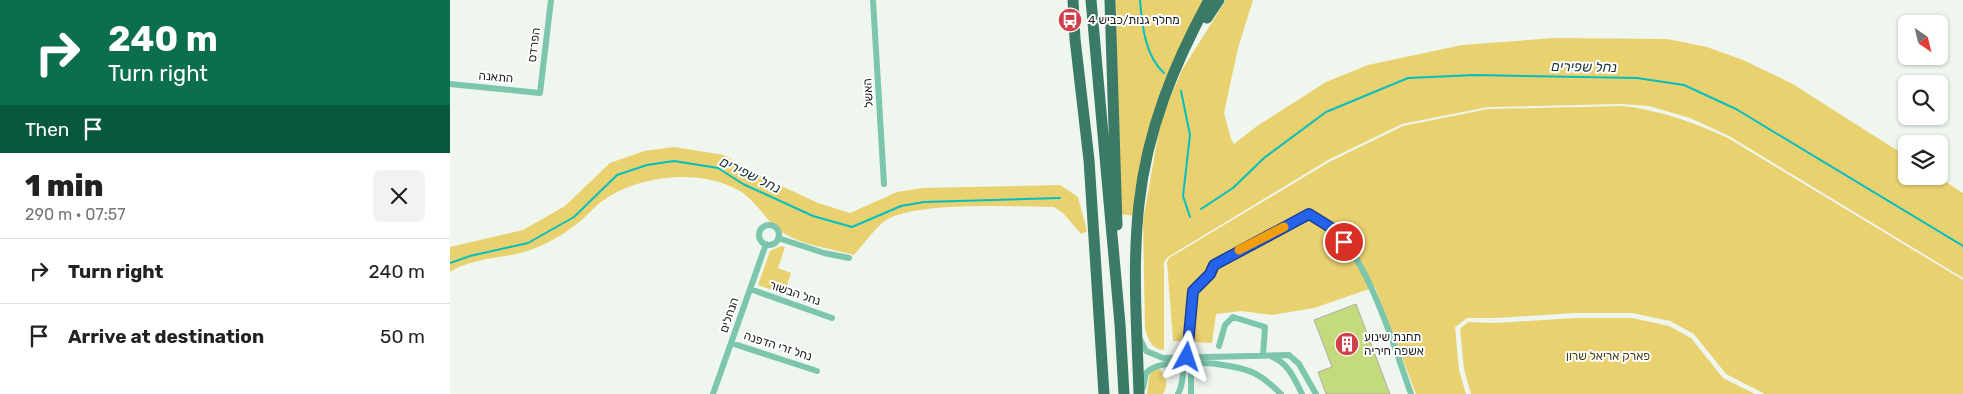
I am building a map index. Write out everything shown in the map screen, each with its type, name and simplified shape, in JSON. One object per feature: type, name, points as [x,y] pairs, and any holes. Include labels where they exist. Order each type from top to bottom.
[{"type":"highway","points":[[1073,0],[1075,39],[1089,160],[1104,394]]},
{"type":"highway","points":[[1091,0],[1104,167],[1120,324]]},
{"type":"highway","points":[[1110,0],[1120,324],[1124,394]]},
{"type":"highway","points":[[1141,394],[1136,327],[1136,237],[1146,159],[1165,91],[1185,44],[1209,0]]},
{"type":"highway","points":[[1165,91],[1219,0]]},
{"type":"street","name":"הפרדס","points":[[540,93],[552,0]]},
{"type":"street","name":"האשל","points":[[873,0],[884,184]]},
{"type":"street","name":"התאנה","points":[[450,84],[540,93]]},
{"type":"street","points":[[1181,394],[1187,362],[1193,291],[1210,274],[1214,265],[1304,216],[1312,215],[1330,227],[1361,265],[1411,394]]},
{"type":"street","points":[[764,225],[775,226],[779,232],[778,238],[774,243],[766,244],[758,237],[760,230],[764,225]]},
{"type":"street","points":[[778,238],[824,253],[849,258]]},
{"type":"street","name":"הנחלים","points":[[713,394],[766,244]]},
{"type":"street","name":"נחל הבשור","points":[[750,289],[832,318]]},
{"type":"street","points":[[1219,346],[1228,320],[1233,317],[1239,318],[1265,327],[1264,355]]},
{"type":"street","points":[[1136,327],[1142,347],[1150,354],[1187,362],[1218,363],[1239,368],[1263,378],[1281,394]]},
{"type":"street","name":"נחל זרי הדפנה","points":[[731,343],[817,371]]},
{"type":"street","points":[[1264,355],[1278,359],[1288,368],[1302,394]]},
{"type":"street","points":[[1141,394],[1144,379],[1150,368],[1163,364],[1264,355],[1290,355],[1316,394]]},
{"type":"street","points":[[1187,362],[1190,393]]},
{"type":"green space","points":[[1116,0],[1205,0],[1180,48],[1135,216],[1120,214]]},
{"type":"green space","points":[[1226,0],[1253,0],[1238,48],[1224,113],[1234,144],[1257,126],[1326,82],[1368,65],[1462,45],[1555,38],[1668,39],[1707,47],[1743,60],[1791,83],[1898,151],[1898,185],[1948,185],[1948,183],[1963,193],[1963,278],[1729,136],[1690,118],[1649,106],[1622,104],[1488,107],[1402,124],[1328,160],[1168,257],[1164,262],[1164,350],[1156,348],[1147,336],[1145,328],[1143,221],[1161,119],[1182,70]]},
{"type":"green space","points":[[1622,106],[1650,110],[1676,117],[1728,138],[1963,280],[1963,394],[1765,394],[1726,374],[1694,334],[1670,321],[1632,313],[1574,313],[1467,318],[1455,327],[1459,370],[1466,394],[1416,394],[1375,287],[1314,308],[1272,315],[1241,311],[1216,314],[1212,343],[1173,341],[1167,262],[1169,258],[1329,162],[1403,126],[1488,109]]},
{"type":"green space","points":[[674,147],[724,155],[750,171],[818,203],[850,213],[897,192],[923,188],[1060,185],[1078,197],[1087,231],[1081,234],[1063,213],[1054,207],[964,206],[938,208],[896,216],[882,223],[854,255],[815,246],[787,235],[779,230],[744,194],[722,183],[687,177],[668,178],[632,186],[616,193],[598,204],[582,220],[568,230],[543,245],[520,253],[479,261],[450,272],[450,247],[523,230],[565,206],[610,163],[644,151]]},
{"type":"green space","points":[[781,246],[785,247],[778,268],[791,273],[784,294],[758,285],[770,251]]},
{"type":"green space","name":"פארק אריאל שרון","points":[[1574,318],[1632,318],[1669,326],[1691,338],[1723,378],[1755,394],[1471,394],[1464,369],[1460,329],[1468,322],[1497,323]]},
{"type":"green space","points":[[1158,368],[1166,380],[1165,390],[1163,394],[1147,394],[1150,372]]},
{"type":"building","name":"תחנת שינוע אשפה חיריה","points":[[1356,304],[1390,394],[1326,394],[1318,372],[1332,367],[1314,320]]},
{"type":"waterway","points":[[1140,0],[1146,40],[1153,58],[1164,73]]},
{"type":"waterway","name":"נחל שפירים","points":[[1201,209],[1233,188],[1264,158],[1326,112],[1408,78],[1475,75],[1637,78],[1684,85],[1736,109],[1963,246]]},
{"type":"waterway","points":[[1181,91],[1190,135],[1183,196],[1190,217]]},
{"type":"waterway","name":"נחל שפירים","points":[[450,263],[470,256],[528,243],[574,217],[617,175],[647,165],[674,161],[718,168],[743,184],[813,216],[852,227],[901,206],[924,202],[1060,198]]},
{"type":"slow traffic","points":[[1239,250],[1284,227]]},
{"type":"place","name":"מחלף גנות/כביש 4","points":[[1070,20]]},
{"type":"place","name":"תחנת שינוע אשפה חיריה","points":[[1347,344]]},
{"type":"route","points":[[1187,357],[1193,291],[1206,279],[1214,265],[1309,214],[1330,227],[1344,242]]}]
